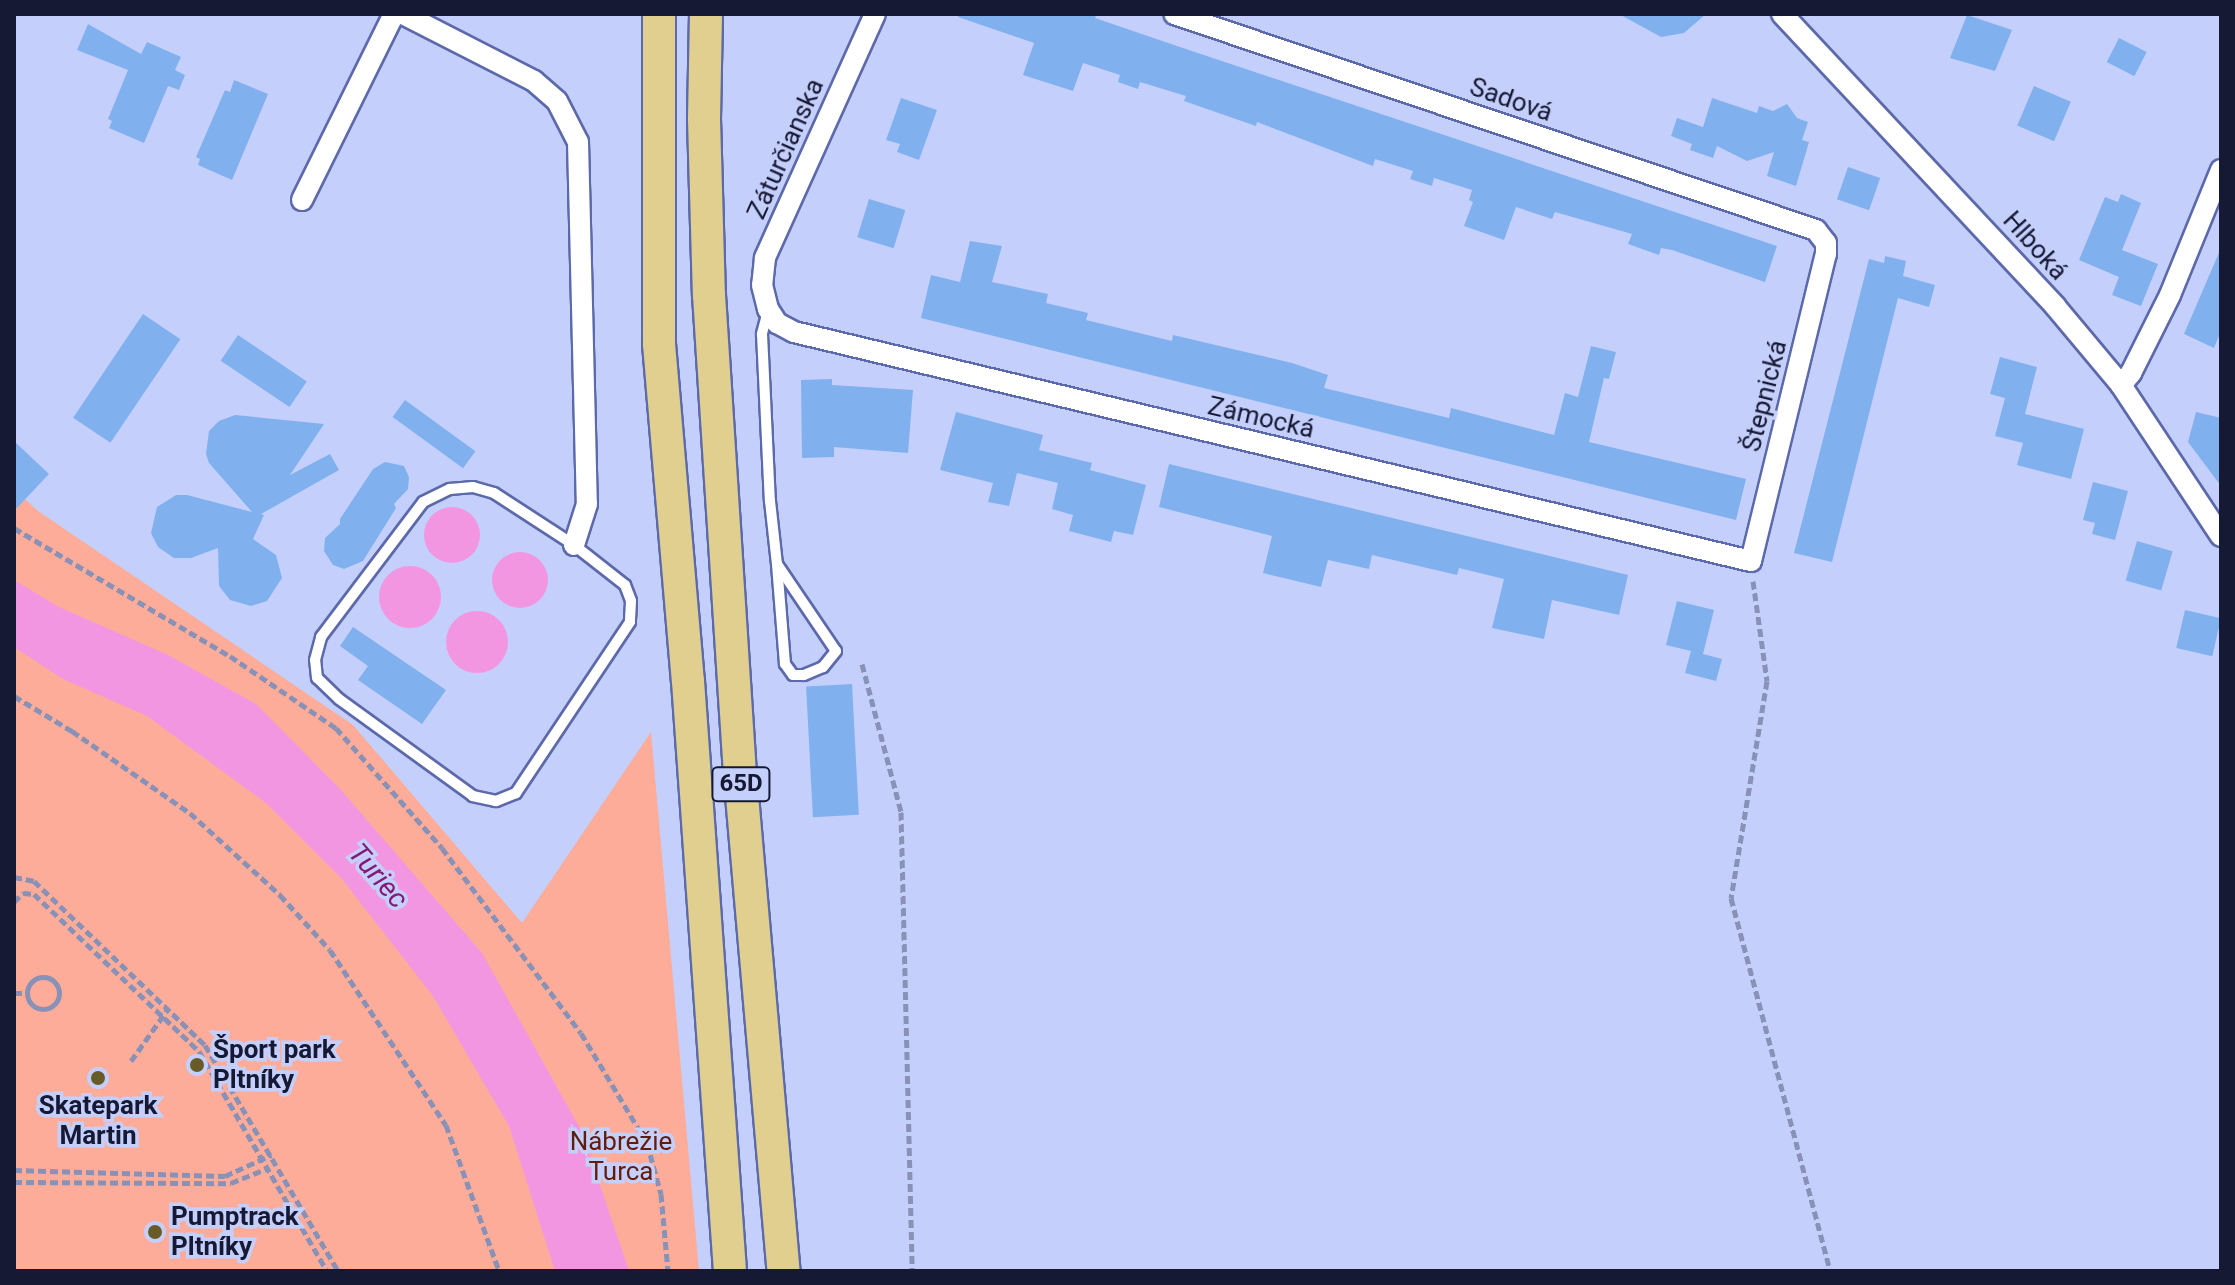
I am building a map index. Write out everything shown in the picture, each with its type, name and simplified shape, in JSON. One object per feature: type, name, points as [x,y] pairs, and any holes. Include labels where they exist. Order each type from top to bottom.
[{"type":"main road","name":"65D","points":[[659,14],[659,344],[688,681],[730,1271]]},
{"type":"main road","name":"65D","points":[[706,14],[704,119],[709,295],[740,773],[784,1271]]},
{"type":"street","points":[[302,200],[394,14]]},
{"type":"street","points":[[403,14],[534,81],[557,101],[578,142],[587,504],[574,545]]},
{"type":"street","name":"Záturčianska","points":[[768,309],[762,285],[765,258],[875,14]]},
{"type":"street","name":"Sadová","points":[[1174,14],[1816,230],[1826,243]]},
{"type":"street","name":"Hlboká","points":[[1782,14],[2055,306],[2121,385],[2221,536]]},
{"type":"street","points":[[2121,385],[2131,373],[2170,295],[2221,170]]},
{"type":"street","name":"Štepnická","points":[[1751,561],[1826,254],[1826,243]]},
{"type":"street","name":"Zámocká","points":[[768,309],[777,323],[794,332],[1751,561]]},
{"type":"lane","points":[[768,309],[762,334],[770,501],[785,664],[793,675],[804,675],[823,667],[836,651],[777,564]]},
{"type":"lane","points":[[473,487],[494,493],[574,545],[625,585],[631,601],[630,622],[516,793],[496,801],[473,796],[339,699],[317,678],[315,660],[321,637],[423,502],[450,489],[473,487]]},
{"type":"path","points":[[14,528],[230,656],[336,728],[442,848],[581,1033],[647,1143],[661,1194],[668,1271]]},
{"type":"path","points":[[1751,561],[1767,681],[1731,898],[1830,1271]]},
{"type":"path","points":[[862,664],[901,812],[912,1271]]},
{"type":"path","points":[[14,696],[72,731],[190,813],[280,895],[330,950],[446,1125],[499,1271]]},
{"type":"path","points":[[14,877],[34,881],[205,1045],[338,1271]]},
{"type":"path","points":[[14,902],[23,893],[34,894],[199,1051],[327,1271]]},
{"type":"path","points":[[47,977],[56,983],[60,999],[54,1007],[43,1010],[31,1004],[26,993],[29,983],[47,977]]},
{"type":"path","points":[[14,993],[26,993]]},
{"type":"path","points":[[131,1061],[168,1009]]},
{"type":"path","points":[[14,1170],[225,1176],[271,1155]]},
{"type":"path","points":[[14,1182],[231,1183],[268,1168]]},
{"type":"green space","name":"Nábrežie Turca","points":[[14,489],[38,511],[353,725],[522,923],[651,732],[699,1271],[14,1271]]},
{"type":"water","points":[[452,507],[471,516],[480,535],[471,554],[452,563],[433,554],[424,535],[433,516]]},
{"type":"water","points":[[520,552],[540,560],[548,580],[540,600],[520,608],[500,600],[492,580],[500,560]]},
{"type":"water","points":[[404,566],[416,566],[432,575],[439,585],[439,609],[432,619],[416,628],[404,628],[384,614],[379,603],[379,591],[393,571]]},
{"type":"water","name":"Turiec","points":[[14,580],[59,607],[168,655],[256,704],[340,789],[482,953],[582,1132],[629,1271],[555,1271],[509,1126],[433,996],[342,879],[266,803],[147,716],[63,679],[14,647]]},
{"type":"water","points":[[471,611],[483,611],[499,620],[506,630],[506,654],[499,664],[483,673],[471,673],[451,659],[446,648],[446,636],[460,616]]},
{"type":"building","points":[[959,14],[1097,14],[1095,18],[1777,246],[1765,282],[1672,250],[1661,248],[1659,255],[1628,244],[1632,234],[1555,212],[1552,219],[1516,207],[1504,240],[1464,226],[1473,202],[1469,200],[1472,190],[1434,178],[1432,186],[1410,179],[1413,171],[1375,159],[1373,166],[1257,122],[1256,126],[1184,101],[1186,96],[1140,82],[1138,89],[1118,82],[1120,75],[1083,63],[1073,91],[1023,75],[1034,43],[958,17]]},
{"type":"building","points":[[1619,14],[1706,14],[1684,33],[1661,37]]},
{"type":"building","points":[[1967,15],[2012,30],[1995,71],[1950,58]]},
{"type":"building","points":[[88,24],[141,54],[147,42],[181,57],[175,70],[185,75],[179,90],[168,86],[144,143],[109,128],[112,121],[108,119],[128,70],[77,50]]},
{"type":"building","points":[[2119,38],[2147,52],[2134,76],[2107,62]]},
{"type":"building","points":[[234,80],[268,94],[232,180],[198,165],[200,159],[196,157],[225,90],[230,92]]},
{"type":"building","points":[[2034,86],[2071,102],[2054,141],[2017,126]]},
{"type":"building","points":[[901,98],[937,110],[919,160],[897,152],[900,144],[886,140]]},
{"type":"building","points":[[1712,98],[1757,113],[1759,106],[1773,111],[1787,104],[1797,118],[1808,122],[1802,140],[1809,142],[1796,186],[1767,176],[1774,152],[1747,161],[1717,146],[1713,158],[1690,150],[1692,144],[1671,136],[1677,118],[1703,127]]},
{"type":"building","points":[[1848,167],[1880,178],[1869,210],[1837,199]]},
{"type":"building","points":[[2121,194],[2141,203],[2122,250],[2158,264],[2141,306],[2112,295],[2119,277],[2079,260],[2105,197],[2118,202]]},
{"type":"building","points":[[869,199],[905,210],[894,248],[857,237]]},
{"type":"building","points":[[970,241],[1002,246],[992,282],[1048,294],[1046,303],[1088,313],[1086,320],[1172,341],[1173,335],[1292,363],[1328,375],[1324,388],[1449,418],[1451,408],[1554,435],[1565,393],[1578,397],[1591,346],[1616,352],[1609,379],[1604,378],[1589,442],[1746,479],[1736,520],[921,318],[931,275],[960,282]]},
{"type":"building","points":[[2221,248],[2221,331],[2214,348],[2184,334]]},
{"type":"building","points":[[1885,256],[1906,261],[1903,276],[1935,285],[1929,307],[1898,298],[1832,562],[1794,553],[1869,259],[1884,263]]},
{"type":"building","points":[[143,314],[180,339],[110,443],[73,418]]},
{"type":"building","points":[[238,335],[307,381],[289,407],[221,361]]},
{"type":"building","points":[[2000,357],[2037,367],[2025,414],[2084,429],[2071,479],[2017,465],[2023,443],[1995,436],[2005,398],[1990,394]]},
{"type":"building","points":[[832,379],[832,385],[913,390],[908,453],[834,447],[834,457],[802,458],[801,380]]},
{"type":"building","points":[[405,400],[475,451],[463,468],[393,417]]},
{"type":"building","points":[[956,412],[1043,435],[1039,450],[1092,463],[1090,470],[1146,485],[1133,535],[1114,531],[1111,542],[1069,531],[1073,515],[1052,509],[1058,483],[1017,473],[1009,506],[988,502],[993,483],[940,470]]},
{"type":"building","points":[[2196,412],[2221,418],[2221,486],[2188,442]]},
{"type":"building","points":[[235,415],[324,424],[290,475],[330,454],[339,470],[261,514],[264,515],[253,539],[276,555],[282,578],[267,601],[251,606],[230,600],[219,586],[218,548],[191,558],[174,558],[158,547],[151,533],[157,507],[176,495],[187,495],[252,512],[209,463],[206,454],[209,431],[219,421]]},
{"type":"building","points":[[14,441],[49,474],[14,511]]},
{"type":"building","points":[[385,462],[404,466],[409,477],[408,489],[394,504],[396,508],[363,561],[344,569],[333,565],[324,551],[325,538],[340,524],[340,519],[373,469]]},
{"type":"building","points":[[1169,464],[1628,575],[1619,615],[1552,600],[1544,639],[1492,628],[1504,579],[1459,568],[1457,575],[1372,555],[1369,569],[1328,560],[1321,587],[1263,573],[1272,536],[1159,507]]},
{"type":"building","points":[[2093,482],[2128,491],[2115,540],[2092,534],[2095,523],[2083,520]]},
{"type":"building","points":[[2137,541],[2173,551],[2161,591],[2126,580]]},
{"type":"building","points":[[1677,601],[1714,610],[1703,654],[1722,659],[1716,681],[1685,673],[1691,651],[1666,645]]},
{"type":"building","points":[[2185,610],[2221,618],[2212,656],[2176,648]]},
{"type":"building","points":[[353,627],[446,690],[422,724],[358,680],[368,666],[340,646]]},
{"type":"building","points":[[852,684],[859,815],[813,817],[806,686]]},
{"type":"place","name":"Šport park Pltníky","points":[[197,1065]]},
{"type":"place","name":"Skatepark Martin","points":[[98,1078]]},
{"type":"place","name":"Pumptrack Pltníky","points":[[155,1232]]}]
